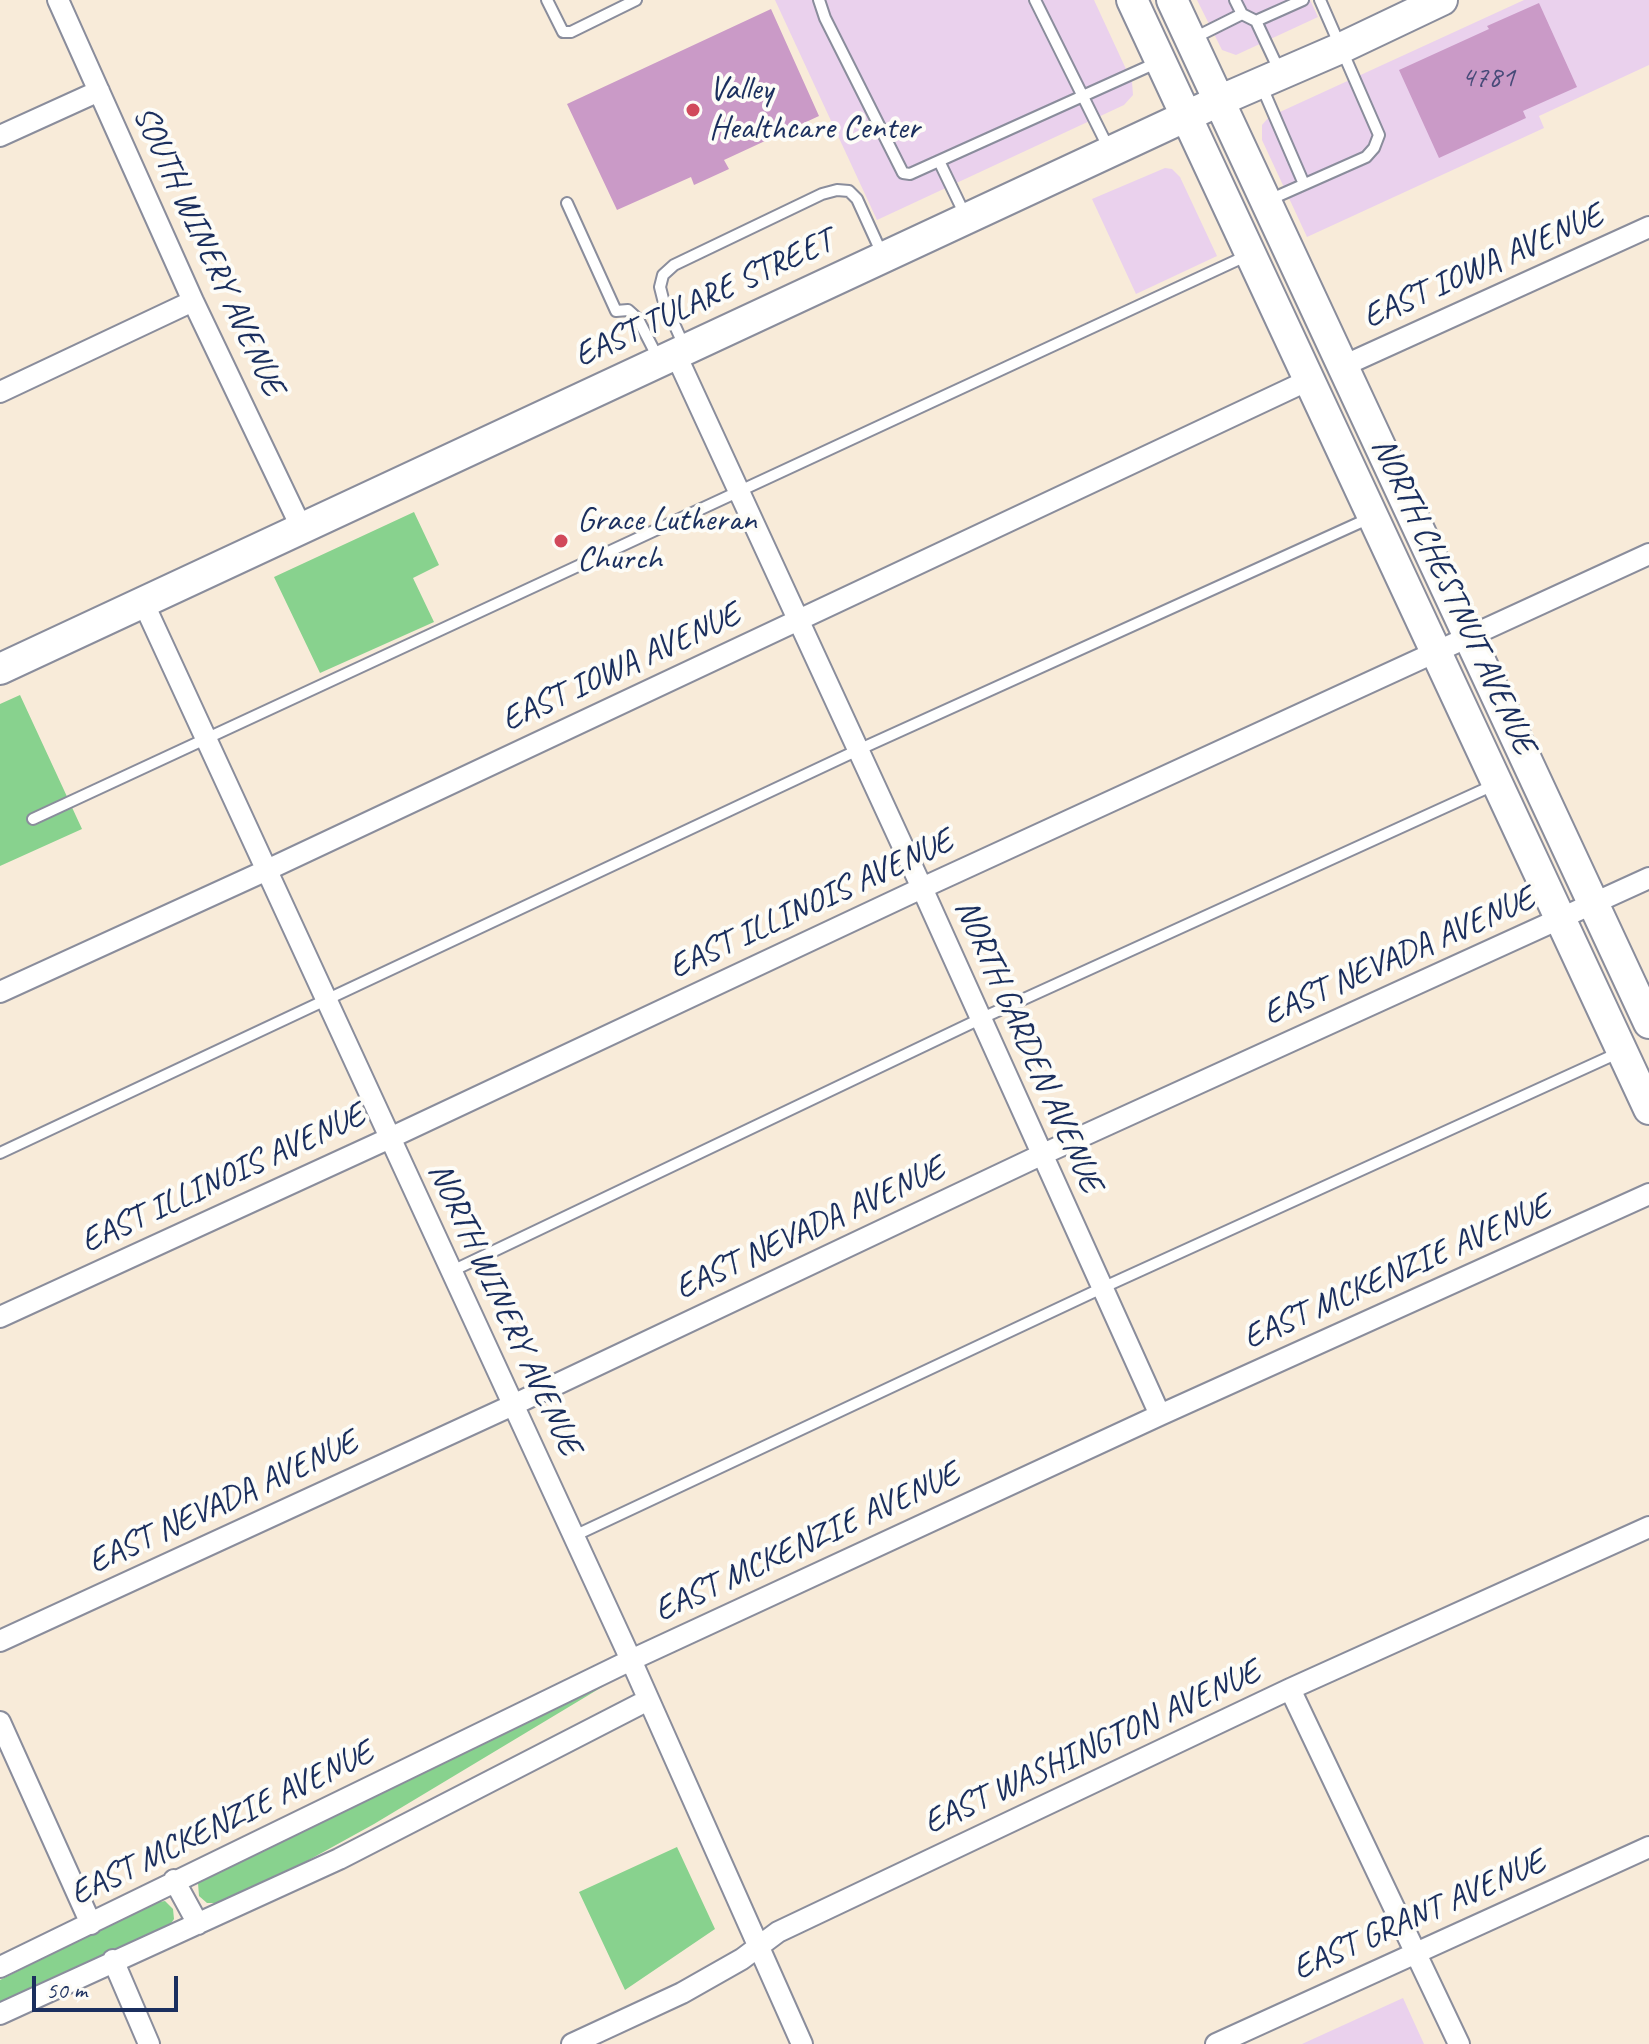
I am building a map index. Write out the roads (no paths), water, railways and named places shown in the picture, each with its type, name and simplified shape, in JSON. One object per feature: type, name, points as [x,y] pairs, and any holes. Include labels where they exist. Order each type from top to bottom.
[{"type":"main road","name":"NORTH CHESTNUT AVENUE","points":[[1132,0],[1649,1109]]},
{"type":"main road","name":"NORTH CHESTNUT AVENUE","points":[[1172,0],[1649,1023]]},
{"type":"main road","name":"EAST TULARE STREET","points":[[0,669],[1442,0]]},
{"type":"main road","points":[[1311,379],[1331,384],[1376,474],[1406,500]]},
{"type":"street","name":"SOUTH WINERY AVENUE","points":[[58,0],[193,301],[302,529]]},
{"type":"street","points":[[0,136],[99,91]]},
{"type":"street","name":"EAST IOWA AVENUE","points":[[1343,366],[1649,227]]},
{"type":"street","points":[[0,392],[193,301]]},
{"type":"street","name":"NORTH GARDEN AVENUE","points":[[674,355],[740,490],[1160,1415]]},
{"type":"street","name":"EAST IOWA AVENUE","points":[[0,992],[267,870],[1311,379]]},
{"type":"street","name":"EAST ILLINOIS AVENUE","points":[[0,1317],[1649,554]]},
{"type":"street","name":"NORTH WINERY AVENUE","points":[[143,602],[631,1660],[802,2044]]},
{"type":"street","name":"EAST NEVADA AVENUE","points":[[0,1641],[513,1405],[1041,1155],[1649,878]]},
{"type":"street","name":"EAST MCKENZIE AVENUE","points":[[0,1967],[631,1660],[1160,1415],[1649,1194]]},
{"type":"street","name":"EAST WASHINGTON AVENUE","points":[[572,2044],[682,1993],[742,1959],[778,1932],[1290,1689],[1649,1527]]},
{"type":"street","points":[[1290,1689],[1459,2044]]},
{"type":"street","points":[[0,2014],[339,1859],[648,1700]]},
{"type":"street","points":[[0,1722],[91,1924]]},
{"type":"street","name":"EAST GRANT AVENUE","points":[[1216,2044],[1649,1847]]},
{"type":"street","points":[[174,1880],[198,1924]]},
{"type":"street","points":[[113,1960],[149,2044]]},
{"type":"lane","points":[[547,0],[563,32],[571,32],[636,0]]},
{"type":"lane","points":[[819,0],[825,18],[903,173],[910,174],[1161,60]]},
{"type":"lane","points":[[1035,0],[1110,152]]},
{"type":"lane","points":[[1235,0],[1242,14],[1256,21],[1270,78],[1304,184]]},
{"type":"lane","points":[[1256,21],[1303,0]]},
{"type":"lane","points":[[1267,201],[1366,157],[1379,135],[1320,0]]},
{"type":"lane","points":[[1191,39],[1242,14]]},
{"type":"lane","points":[[939,161],[967,219]]},
{"type":"lane","points":[[674,355],[660,287],[663,275],[674,265],[822,194],[849,191],[857,199],[883,258]]},
{"type":"lane","points":[[567,203],[616,311],[628,310],[674,355]]},
{"type":"lane","points":[[33,819],[1252,253]]},
{"type":"lane","points":[[0,1153],[858,750],[1373,517]]},
{"type":"lane","points":[[452,1271],[980,1019],[1498,784]]},
{"type":"lane","points":[[574,1536],[1102,1288],[1622,1051]]},
{"type":"place","name":"Valley Healthcare Center","points":[[693,110]]},
{"type":"place","name":"Grace Lutheran Church","points":[[561,541]]}]
